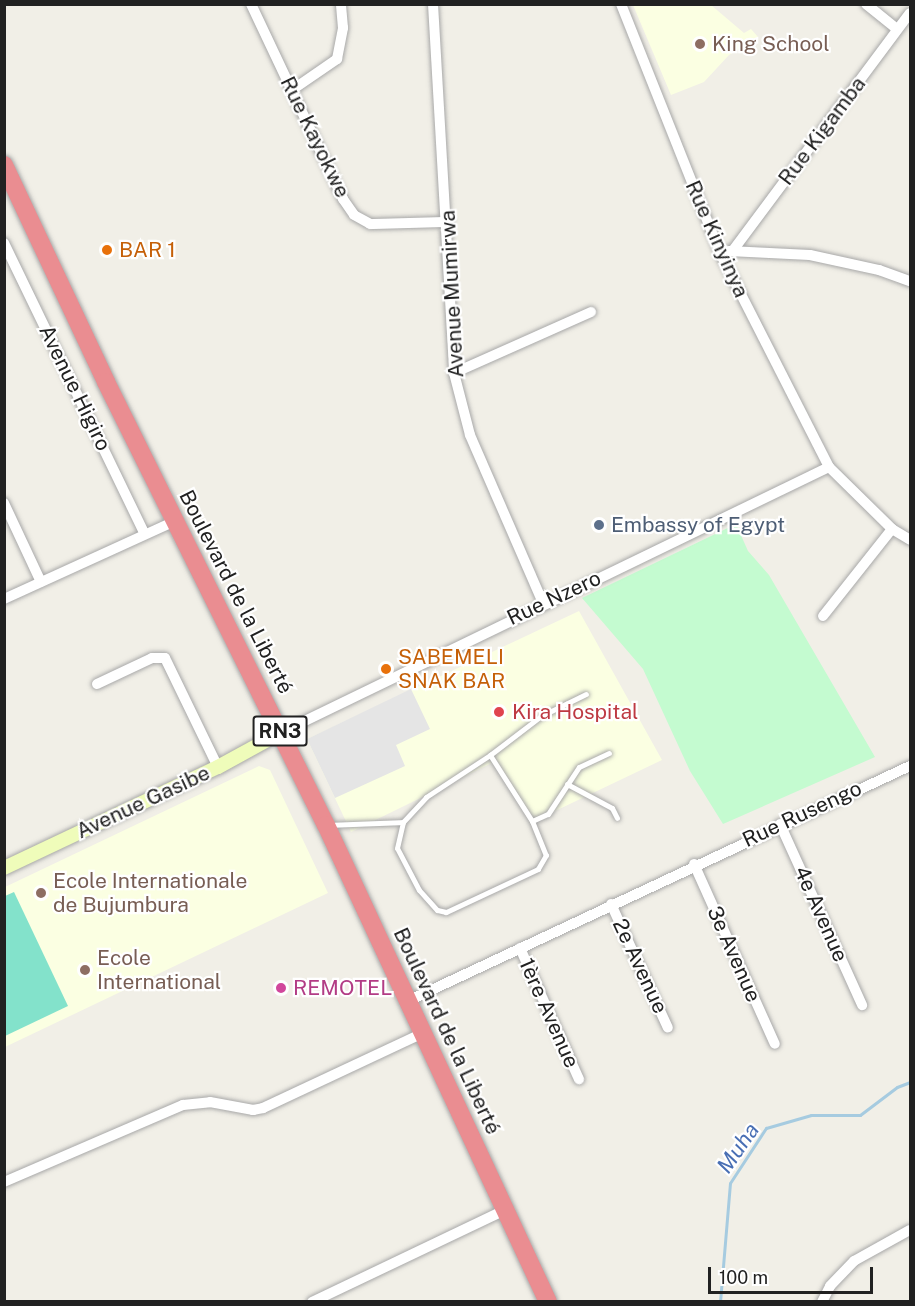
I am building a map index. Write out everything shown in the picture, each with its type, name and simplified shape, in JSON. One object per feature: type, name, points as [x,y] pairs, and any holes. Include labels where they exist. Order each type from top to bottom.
[{"type":"highway","name":"Boulevard de la Liberté","points":[[4,165],[175,521],[326,825],[548,1302]]},
{"type":"street","name":"Rue Kayokwe","points":[[251,4],[343,199],[362,221],[448,222]]},
{"type":"street","points":[[292,90],[337,59],[343,28],[341,4]]},
{"type":"street","name":"Avenue Mumirwa","points":[[433,4],[448,222],[454,373],[470,435],[543,603]]},
{"type":"street","name":"Rue Kinyinya","points":[[621,4],[721,255],[830,467],[892,529],[910,540]]},
{"type":"street","points":[[866,4],[897,29]]},
{"type":"street","name":"Rue Kigamba","points":[[734,249],[910,13]]},
{"type":"street","name":"Avenue Higiro","points":[[4,243],[144,533]]},
{"type":"street","points":[[721,255],[734,249],[810,255],[879,270],[910,281]]},
{"type":"street","points":[[454,373],[591,312]]},
{"type":"street","name":"Rue Nzero","points":[[280,733],[543,603],[830,467]]},
{"type":"street","points":[[4,503],[41,582]]},
{"type":"street","points":[[4,599],[144,533],[175,521]]},
{"type":"street","points":[[823,616],[892,529]]},
{"type":"street","points":[[98,684],[152,658],[165,658],[218,767]]},
{"type":"street","name":"Avenue Gasibe","points":[[4,868],[218,767],[280,733]]},
{"type":"street","name":"Rue Rusengo","points":[[408,1001],[694,864],[910,765]]},
{"type":"street","name":"4e Avenue","points":[[780,824],[862,1005]]},
{"type":"street","name":"3e Avenue","points":[[694,864],[775,1044]]},
{"type":"street","name":"2e Avenue","points":[[611,904],[668,1028]]},
{"type":"street","name":"1ère Avenue","points":[[520,948],[579,1079]]},
{"type":"street","points":[[4,1182],[183,1105],[210,1102],[253,1110],[263,1108],[423,1033]]},
{"type":"street","points":[[312,1302],[505,1210]]},
{"type":"street","points":[[822,1302],[830,1286],[854,1261],[910,1230]]},
{"type":"lane","points":[[490,755],[532,821],[546,855],[538,868],[446,912],[437,910],[419,890],[397,848],[403,822],[426,797],[490,755],[541,716],[586,694]]},
{"type":"lane","points":[[532,821],[548,814],[579,767],[609,753]]},
{"type":"lane","points":[[567,784],[612,808],[617,818]]},
{"type":"lane","points":[[326,825],[403,822]]},
{"type":"shaded area","name":"King School","points":[[633,5],[711,5],[744,33],[751,29],[758,37],[729,55],[704,82],[671,95]]},
{"type":"shaded area","name":"Kira Hospital","points":[[579,611],[662,760],[530,823],[496,761],[351,832],[307,739]]},
{"type":"shaded area","points":[[411,689],[430,729],[396,745],[405,766],[335,798],[307,739]]},
{"type":"shaded area","name":"Ecole International","points":[[259,766],[270,770],[328,893],[5,1047],[5,887]]},
{"type":"green space","points":[[736,524],[748,551],[769,575],[875,757],[723,824],[690,771],[643,669],[582,598]]},
{"type":"green space","points":[[14,892],[68,1006],[5,1036],[5,896]]},
{"type":"waterway","name":"Muha","points":[[720,1302],[730,1183],[766,1128],[811,1115],[860,1115],[897,1087],[910,1082]]},
{"type":"place","name":"King School","points":[[700,44]]},
{"type":"place","name":"BAR 1","points":[[107,250]]},
{"type":"place","name":"Embassy of Egypt","points":[[599,525]]},
{"type":"place","name":"SABEMELI SNAK BAR","points":[[386,669]]},
{"type":"place","name":"Kira Hospital","points":[[499,712]]},
{"type":"place","name":"Ecole Internationale de Bujumbura","points":[[41,893]]},
{"type":"place","name":"Ecole International","points":[[85,970]]},
{"type":"place","name":"REMOTEL","points":[[281,988]]}]
